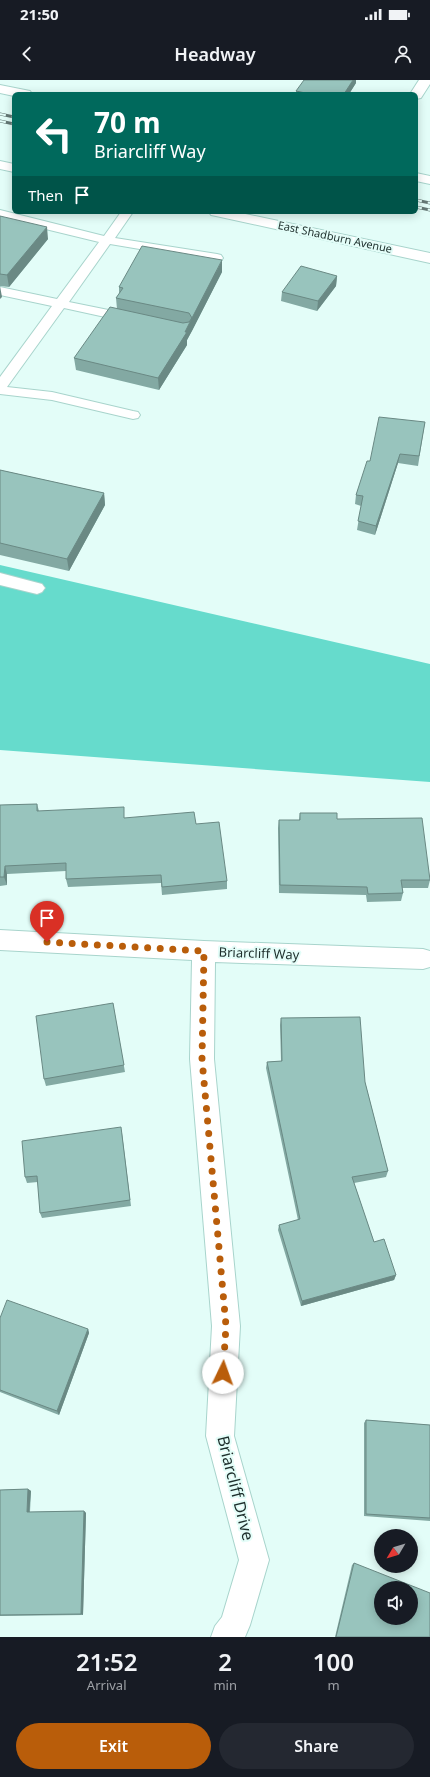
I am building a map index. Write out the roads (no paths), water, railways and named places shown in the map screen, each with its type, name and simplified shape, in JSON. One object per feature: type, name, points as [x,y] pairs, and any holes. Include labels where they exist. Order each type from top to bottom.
[{"type":"street","points":[[418,92],[426,80]]},
{"type":"street","points":[[0,89],[16,92]]},
{"type":"street","points":[[0,165],[12,168]]},
{"type":"street","points":[[418,177],[430,180]]},
{"type":"street","name":"East Shadburn Avenue","points":[[225,214],[430,258]]},
{"type":"street","name":"Briarcliff Way","points":[[0,940],[204,951],[423,960]]},
{"type":"street","name":"Briarcliff Drive","points":[[204,951],[202,1059],[226,1326],[220,1436],[254,1560],[235,1626],[226,1637]]},
{"type":"lane","points":[[0,214],[106,240],[217,258]]},
{"type":"lane","points":[[0,387],[126,214]]},
{"type":"lane","points":[[0,291],[140,321]]},
{"type":"lane","points":[[0,390],[52,396],[133,415]]},
{"type":"lane","points":[[0,579],[37,588]]},
{"type":"railway","points":[[0,114],[12,117]]},
{"type":"railway","points":[[0,121],[12,124]]},
{"type":"railway","points":[[418,200],[430,203]]},
{"type":"railway","points":[[418,207],[430,210]]}]
